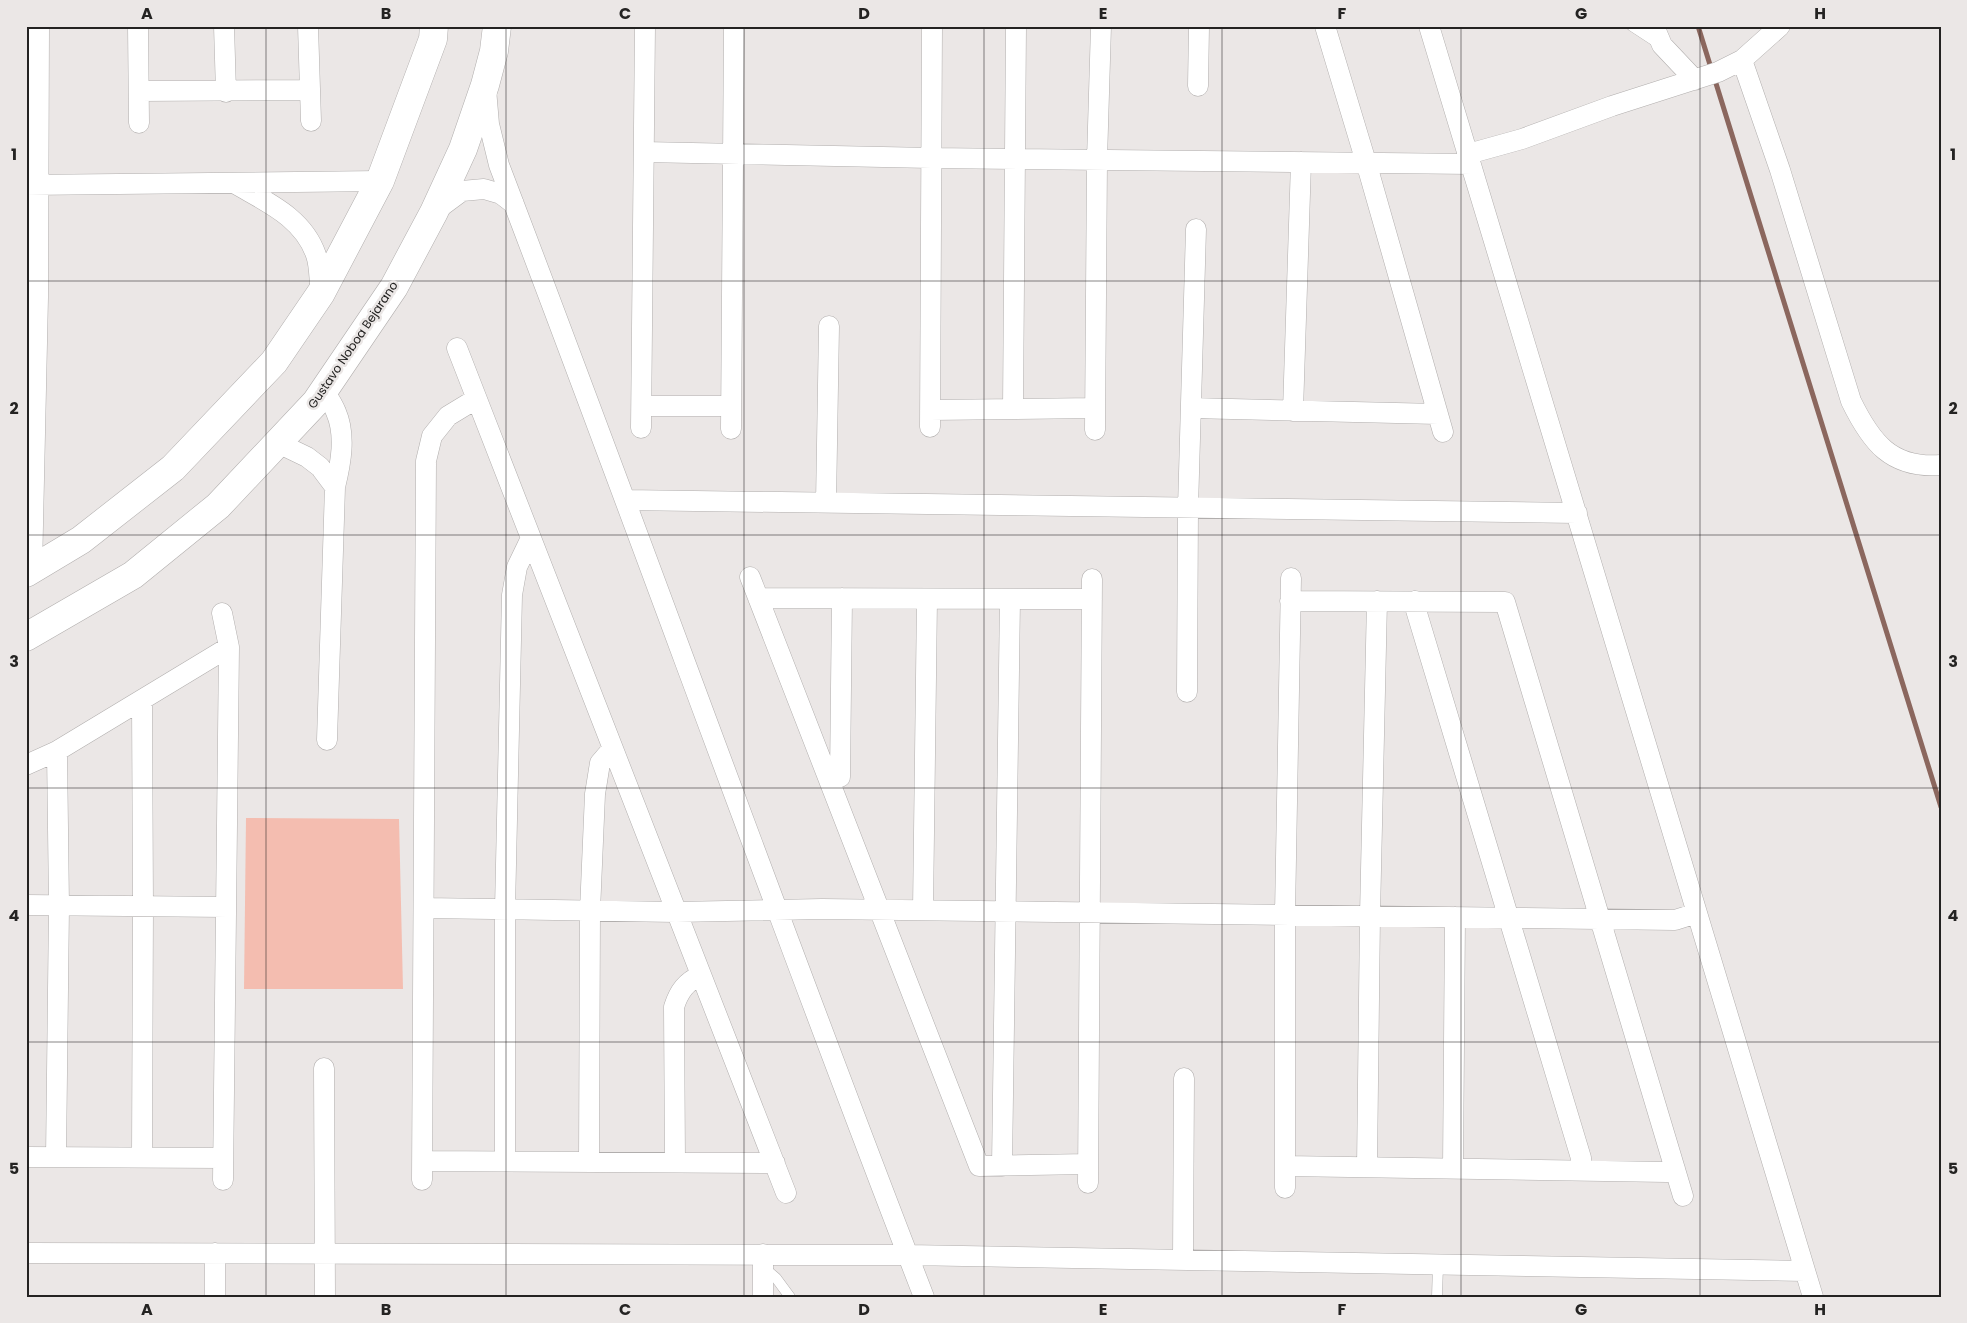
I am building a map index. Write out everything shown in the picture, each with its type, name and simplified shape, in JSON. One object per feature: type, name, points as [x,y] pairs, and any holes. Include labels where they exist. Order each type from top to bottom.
[{"type":"street","points":[[29,572],[32,185],[39,26]]},
{"type":"street","points":[[138,26],[138,123]]},
{"type":"street","points":[[224,26],[226,92]]},
{"type":"street","points":[[308,26],[311,121]]},
{"type":"street","points":[[29,572],[81,540],[173,468],[274,362],[321,293],[380,181],[433,39],[434,26]]},
{"type":"street","name":"Gustavo Noboa Bejarano","points":[[26,637],[133,575],[218,506],[316,402],[394,287],[434,212],[463,149],[485,85],[494,51],[497,26]]},
{"type":"street","points":[[641,428],[645,26]]},
{"type":"street","points":[[730,429],[734,26]]},
{"type":"street","points":[[932,26],[930,418],[1013,409],[1095,408]]},
{"type":"street","points":[[1013,409],[1016,26]]},
{"type":"street","points":[[1095,430],[1097,160],[1101,26]]},
{"type":"street","points":[[1198,26],[1198,86]]},
{"type":"street","points":[[1190,408],[1293,411],[1440,423],[1326,26]]},
{"type":"street","points":[[1429,26],[1814,1297]]},
{"type":"street","points":[[1654,26],[1662,45],[1695,80]]},
{"type":"street","points":[[644,152],[931,158],[1301,162],[1470,159],[1612,106],[1718,72],[1742,60],[1780,26]]},
{"type":"street","points":[[1742,60],[1780,170],[1851,401],[1864,428],[1881,447],[1903,462],[1924,466],[1941,465]]},
{"type":"street","points":[[485,85],[489,124],[499,165],[777,911],[924,1297]]},
{"type":"street","points":[[139,91],[226,92],[309,90]]},
{"type":"street","points":[[1293,411],[1301,162]]},
{"type":"street","points":[[32,185],[380,181]]},
{"type":"street","points":[[232,182],[290,216],[307,235],[317,256],[321,293]]},
{"type":"street","points":[[434,212],[462,191],[484,189],[501,194],[514,204]]},
{"type":"street","points":[[1187,692],[1188,508],[1196,229]]},
{"type":"street","points":[[826,503],[829,326]]},
{"type":"street","points":[[457,348],[530,540],[786,1193]]},
{"type":"street","points":[[324,390],[341,426],[340,465],[335,487],[327,740]]},
{"type":"street","points":[[476,399],[448,416],[432,436],[426,461],[422,1170],[505,1161],[774,1163]]},
{"type":"street","points":[[642,406],[731,406]]},
{"type":"street","points":[[278,443],[320,467],[335,487]]},
{"type":"street","points":[[625,500],[1577,513]]},
{"type":"street","points":[[505,1161],[505,909],[512,595],[517,567],[530,540]]},
{"type":"street","points":[[750,577],[979,1166],[1002,1166],[1088,1174],[1092,579]]},
{"type":"street","points":[[1285,1188],[1285,914],[1291,578]]},
{"type":"street","points":[[758,598],[1092,599]]},
{"type":"street","points":[[830,781],[840,777],[842,598]]},
{"type":"street","points":[[923,910],[927,599]]},
{"type":"street","points":[[1002,1166],[1010,599]]},
{"type":"street","points":[[1290,601],[1505,602],[1683,1196]]},
{"type":"street","points":[[1367,1167],[1370,915],[1378,601]]},
{"type":"street","points":[[1415,601],[1416,610],[1581,1158],[1582,1170]]},
{"type":"street","points":[[222,613],[229,647],[223,1180]]},
{"type":"street","points":[[26,765],[57,751],[229,647]]},
{"type":"street","points":[[142,701],[144,906],[142,1157]]},
{"type":"street","points":[[589,1162],[590,911],[595,794],[600,763],[612,749]]},
{"type":"street","points":[[56,1157],[59,906],[57,751]]},
{"type":"street","points":[[26,905],[226,907]]},
{"type":"street","points":[[424,908],[676,912],[880,909],[1675,920],[1697,914]]},
{"type":"street","points":[[1453,1169],[1455,917]]},
{"type":"street","points":[[675,1162],[674,1007],[682,989],[687,983],[701,975]]},
{"type":"street","points":[[324,1068],[325,1297]]},
{"type":"street","points":[[1183,1260],[1184,1078]]},
{"type":"street","points":[[26,1157],[223,1158]]},
{"type":"street","points":[[1285,1166],[1667,1172],[1676,1169]]},
{"type":"street","points":[[26,1252],[325,1253],[763,1261],[908,1255],[1805,1271]]},
{"type":"street","points":[[214,1297],[215,1253]]},
{"type":"street","points":[[762,1297],[763,1261]]},
{"type":"lane","points":[[1632,26],[1662,45]]},
{"type":"lane","points":[[763,1261],[790,1297]]},
{"type":"lane","points":[[1438,1265],[1438,1297]]},
{"type":"shaded area","points":[[246,818],[399,819],[403,989],[244,989]]},
{"type":"waterway","points":[[1698,26],[1711,68]]},
{"type":"waterway","points":[[1714,77],[1941,807]]}]
